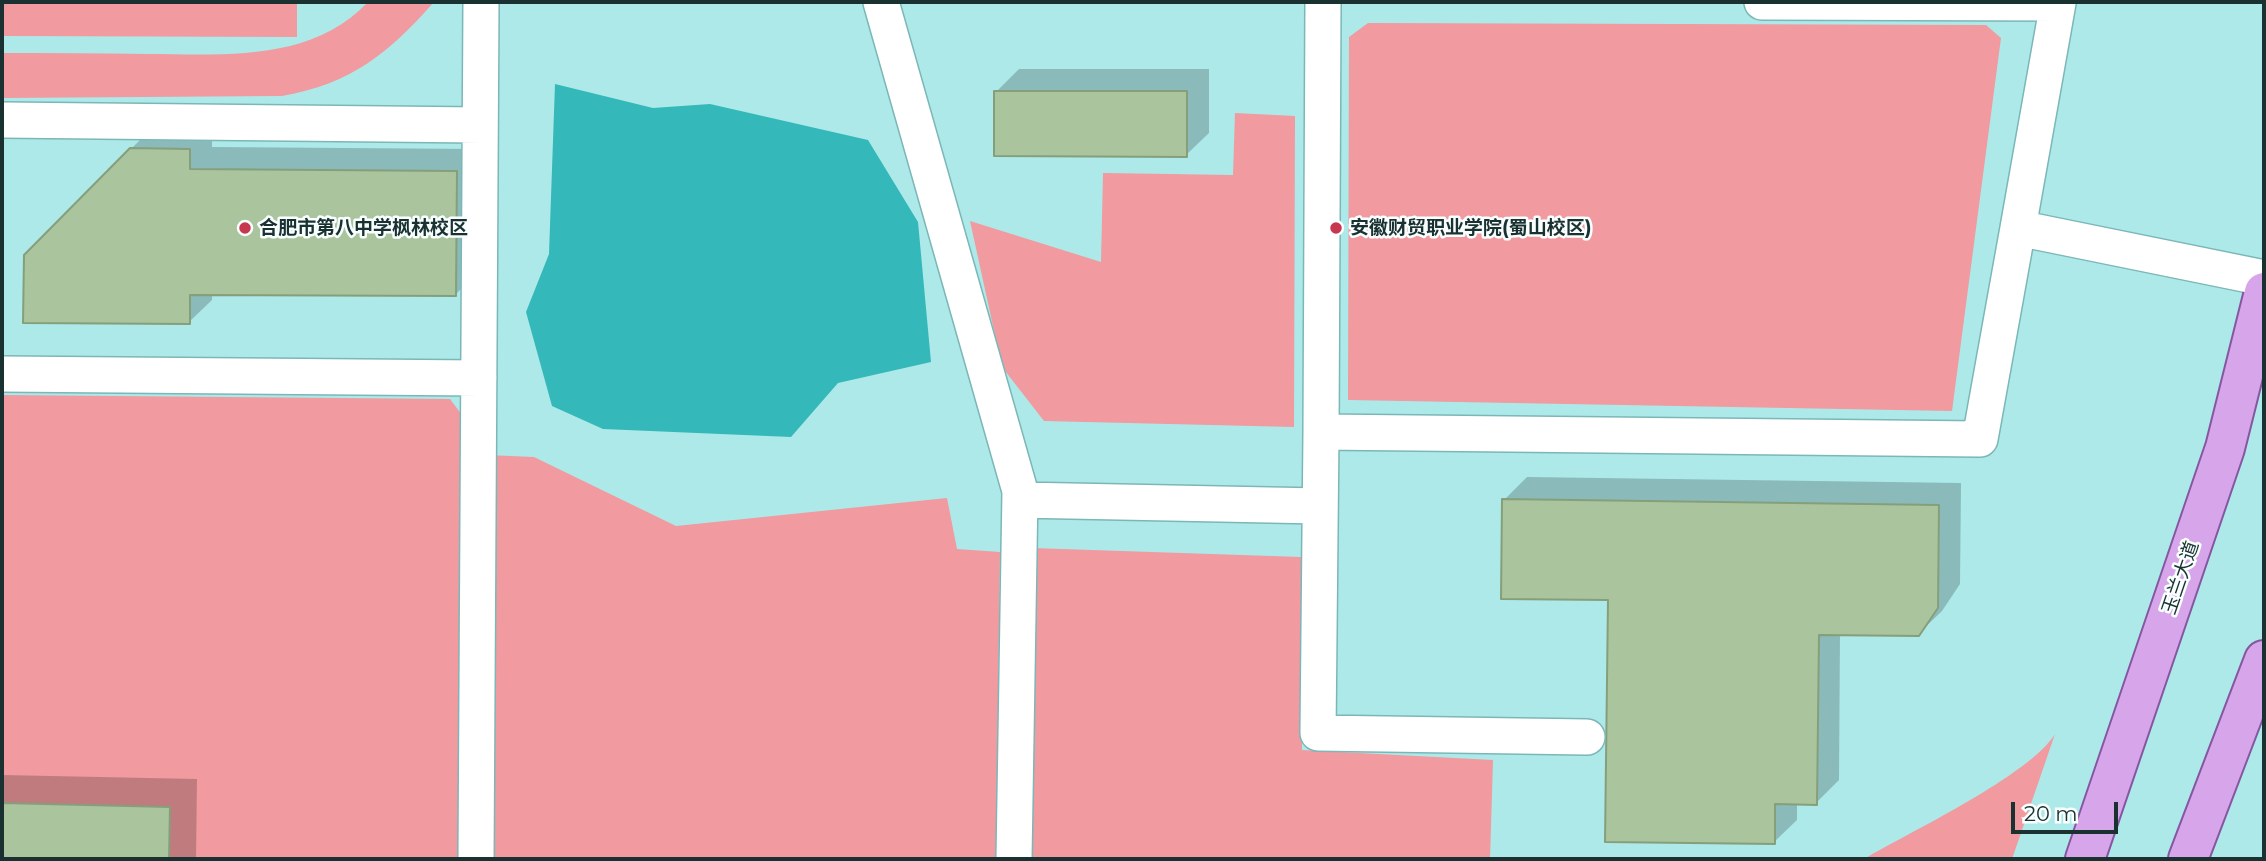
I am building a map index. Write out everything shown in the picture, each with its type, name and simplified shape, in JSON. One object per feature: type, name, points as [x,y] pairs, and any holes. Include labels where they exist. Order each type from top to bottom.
[{"type":"main road","name":"玉兰大道","points":[[2085,859],[2225,448],[2264,292]]},
{"type":"main road","points":[[2188,859],[2264,660]]},
{"type":"lane","points":[[476,859],[481,2]]},
{"type":"lane","points":[[881,2],[1020,491],[1014,859]]},
{"type":"lane","points":[[1323,2],[1318,733],[1587,737]]},
{"type":"lane","points":[[1321,432],[1980,439],[2058,3],[1762,2]]},
{"type":"lane","points":[[2,120],[480,125]]},
{"type":"lane","points":[[2018,228],[2264,278]]},
{"type":"lane","points":[[2,374],[479,378]]},
{"type":"lane","points":[[1020,500],[1320,506]]},
{"type":"shaded area","points":[[2,2],[297,2],[297,37],[2,36]]},
{"type":"shaded area","points":[[368,2],[434,2],[401,37],[367,64],[306,91],[282,96],[2,98],[2,53],[235,54],[264,51],[320,36],[345,22]]},
{"type":"shaded area","points":[[1368,23],[1986,25],[2001,38],[1952,411],[1348,400],[1349,37]]},
{"type":"shaded area","points":[[1235,113],[1295,116],[1294,427],[1044,421],[1002,367],[970,221],[1101,262],[1103,173],[1233,175]]},
{"type":"shaded area","points":[[2,395],[450,399],[465,419],[467,859],[169,859],[169,807],[2,803]]},
{"type":"shaded area","points":[[487,455],[534,457],[676,526],[947,498],[957,549],[1000,552],[996,859],[489,859]]},
{"type":"shaded area","points":[[1032,548],[1301,557],[1302,750],[1493,760],[1490,859],[1025,859]]},
{"type":"shaded area","points":[[2055,734],[2012,859],[1864,859],[1996,784],[2042,750]]},
{"type":"water","points":[[555,84],[653,108],[710,104],[868,140],[918,222],[931,362],[838,383],[791,437],[603,429],[552,406],[526,312],[549,254]]},
{"type":"building","points":[[994,91],[1187,91],[1187,157],[994,156]]},
{"type":"building","points":[[130,148],[190,149],[190,169],[457,171],[456,296],[190,295],[190,324],[23,323],[24,255]]},
{"type":"building","points":[[1502,499],[1939,505],[1938,608],[1919,636],[1819,635],[1817,805],[1775,804],[1775,844],[1605,842],[1608,600],[1501,599]]},
{"type":"building","points":[[2,803],[170,807],[169,859],[2,859]]},
{"type":"place","name":"合肥市第八中学枫林校区","points":[[245,228]]},
{"type":"place","name":"安徽财贸职业学院(蜀山校区)","points":[[1336,228]]}]
